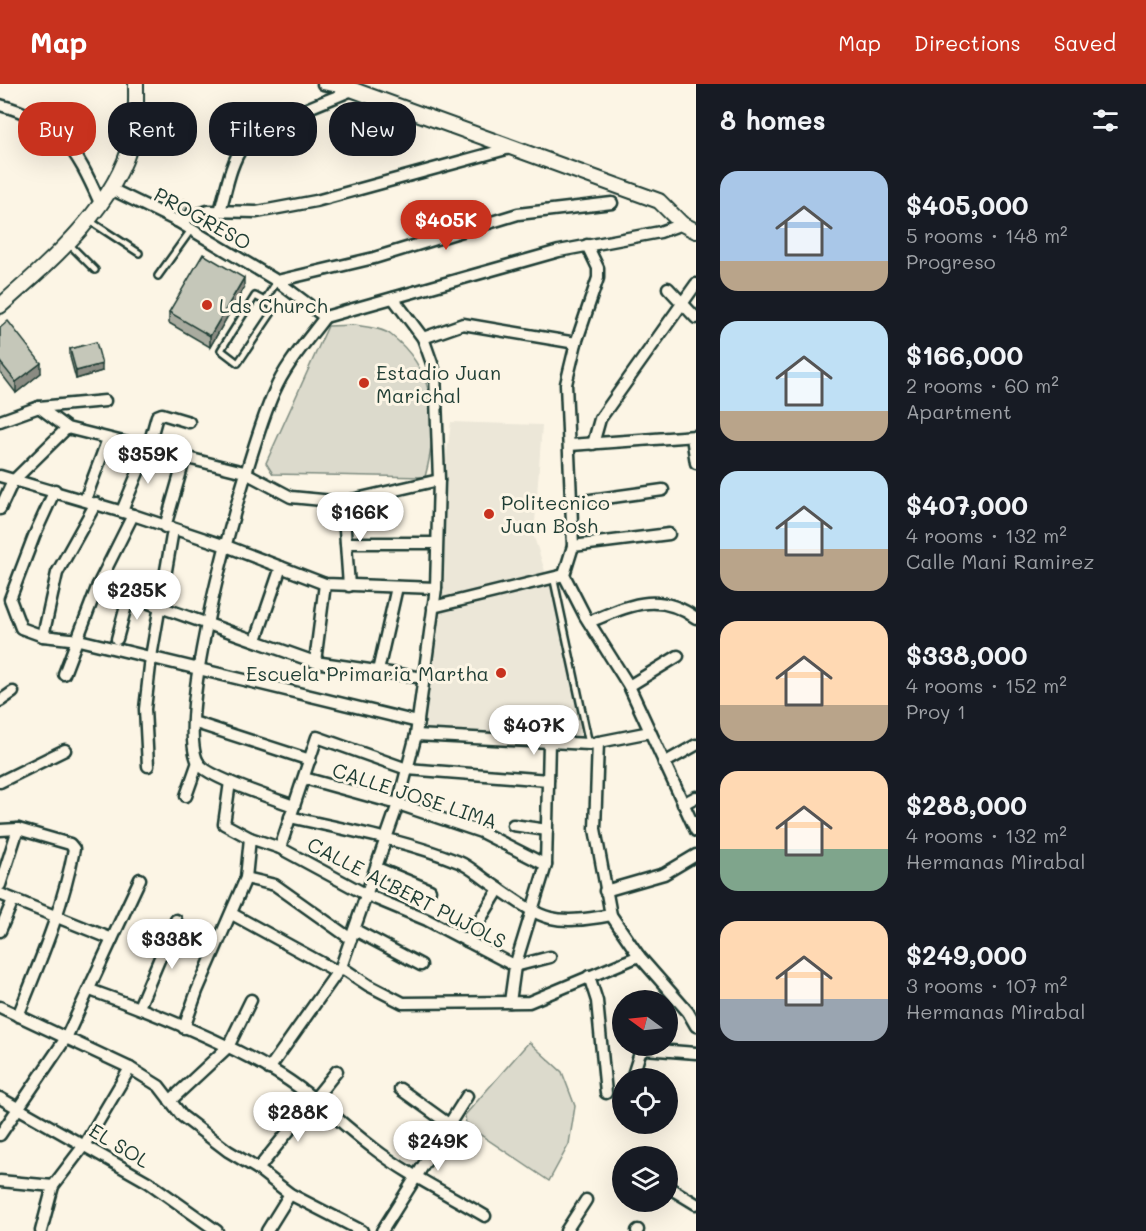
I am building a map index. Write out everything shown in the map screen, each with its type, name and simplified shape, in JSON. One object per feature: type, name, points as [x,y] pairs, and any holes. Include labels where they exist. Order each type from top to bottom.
[{"type":"street","points":[[0,306],[53,259],[111,189],[132,140],[136,84]]},
{"type":"street","points":[[323,84],[342,86],[436,118],[510,148],[658,201],[682,224],[696,231]]},
{"type":"street","points":[[220,211],[233,168],[243,146],[256,134],[342,86]]},
{"type":"street","points":[[0,105],[29,113],[62,137],[85,169],[100,203]]},
{"type":"street","points":[[177,222],[208,211],[257,212],[316,201],[510,148]]},
{"type":"street","name":"PROGRESO","points":[[111,189],[177,222],[277,281],[325,317]]},
{"type":"street","points":[[277,281],[374,258],[518,214],[612,203]]},
{"type":"street","points":[[186,796],[198,762],[193,722],[206,622],[244,472],[275,389],[291,361],[325,317],[587,244],[660,232],[682,224]]},
{"type":"street","points":[[433,607],[558,576],[573,546],[569,503],[570,445],[566,384],[576,343],[598,278],[598,268],[587,244]]},
{"type":"street","points":[[593,444],[600,419],[696,284]]},
{"type":"street","points":[[668,288],[696,318]]},
{"type":"street","points":[[269,1069],[340,969],[387,838],[416,735],[436,588],[439,480],[435,372],[423,338],[393,298]]},
{"type":"street","points":[[423,338],[463,324],[576,343]]},
{"type":"street","points":[[0,422],[39,407],[105,401]]},
{"type":"street","points":[[39,407],[67,428],[244,472],[291,497],[343,502],[439,480]]},
{"type":"street","points":[[64,674],[128,513],[157,416],[162,414],[189,422]]},
{"type":"street","points":[[0,508],[13,481],[67,428]]},
{"type":"street","points":[[570,445],[694,437],[696,464]]},
{"type":"street","points":[[43,636],[57,573],[90,501],[108,439]]},
{"type":"street","points":[[148,766],[145,709],[151,657],[169,528],[185,458]]},
{"type":"street","points":[[0,476],[55,490],[128,513],[226,546],[325,584],[436,588]]},
{"type":"street","points":[[55,490],[34,536],[10,599],[21,628],[43,636],[79,640],[418,722]]},
{"type":"street","points":[[569,503],[663,490]]},
{"type":"street","points":[[343,502],[349,586]]},
{"type":"street","points":[[573,546],[669,534]]},
{"type":"street","points":[[346,543],[436,543]]},
{"type":"street","points":[[256,640],[281,567]]},
{"type":"street","points":[[558,576],[629,686],[696,831]]},
{"type":"street","points":[[315,662],[325,584]]},
{"type":"street","points":[[98,585],[315,662],[424,678]]},
{"type":"street","points":[[378,671],[397,587]]},
{"type":"street","points":[[117,639],[129,595]]},
{"type":"street","points":[[589,622],[629,606],[651,602],[673,604],[696,618]]},
{"type":"street","points":[[629,686],[678,656]]},
{"type":"street","points":[[0,701],[13,692]]},
{"type":"street","points":[[193,722],[310,760]]},
{"type":"street","points":[[416,735],[594,743],[650,732]]},
{"type":"street","points":[[280,848],[316,737],[407,769],[548,780]]},
{"type":"street","points":[[510,1002],[516,966],[534,913],[546,865],[549,742]]},
{"type":"street","points":[[594,743],[595,829],[611,915],[639,956],[692,1009],[696,1026]]},
{"type":"street","points":[[664,764],[696,745]]},
{"type":"street","points":[[0,782],[65,750]]},
{"type":"street","points":[[198,762],[230,782],[292,812],[387,838],[460,863],[534,913],[551,920],[576,921],[611,915]]},
{"type":"street","name":"CALLE JOSE LIMA","points":[[304,778],[398,804],[481,832],[546,865]]},
{"type":"street","name":"CALLE ALBERT PUJOLS","points":[[230,782],[224,824],[250,838],[280,848],[367,895],[427,920],[516,966],[550,957]]},
{"type":"street","points":[[683,804],[696,797]]},
{"type":"street","points":[[513,825],[547,830]]},
{"type":"street","points":[[0,830],[18,829],[72,847],[66,889],[18,1016]]},
{"type":"street","points":[[0,885],[18,829]]},
{"type":"street","points":[[184,1028],[197,991],[209,968],[246,878],[250,838]]},
{"type":"street","points":[[605,891],[664,874],[696,855]]},
{"type":"street","points":[[376,868],[430,890]]},
{"type":"street","points":[[246,878],[275,885],[353,934],[421,965]]},
{"type":"street","points":[[0,1135],[66,1038],[140,879]]},
{"type":"street","points":[[467,941],[499,889]]},
{"type":"street","points":[[0,894],[112,939]]},
{"type":"street","points":[[0,931],[13,900]]},
{"type":"street","points":[[232,914],[403,1004],[529,1002],[639,956]]},
{"type":"street","points":[[139,1007],[176,920]]},
{"type":"street","points":[[589,976],[597,1001],[606,1093]]},
{"type":"street","points":[[90,990],[139,1007],[228,1047],[269,1069],[315,1099],[372,1148],[485,1216]]},
{"type":"street","points":[[170,1101],[228,1047],[251,1000]]},
{"type":"street","points":[[0,1007],[130,1068],[159,1086],[182,1116],[228,1151],[258,1169],[290,1194],[362,1231]]},
{"type":"street","points":[[635,1068],[640,1053],[645,1049],[696,1053]]},
{"type":"street","points":[[40,1231],[53,1186],[85,1144],[130,1068]]},
{"type":"street","points":[[258,1169],[337,1071]]},
{"type":"street","points":[[400,1089],[450,1125]]},
{"type":"street","points":[[382,1231],[467,1096]]},
{"type":"street","name":"EL SOL","points":[[0,1098],[85,1144],[148,1182],[217,1231]]},
{"type":"street","points":[[0,1181],[53,1186]]},
{"type":"street","points":[[267,1231],[290,1194]]},
{"type":"street","points":[[678,1194],[696,1204]]},
{"type":"street","points":[[566,1231],[586,1200]]},
{"type":"lane","points":[[87,219],[139,253]]},
{"type":"lane","points":[[158,276],[191,230]]},
{"type":"lane","points":[[67,242],[95,270]]},
{"type":"lane","points":[[265,300],[277,281]]},
{"type":"lane","points":[[258,296],[265,300],[272,305],[273,311],[241,362],[235,362],[222,353],[222,348],[253,297],[258,296]]},
{"type":"lane","points":[[558,576],[594,743]]},
{"type":"shaded area","name":"Estadio Juan Marichal","points":[[355,325],[379,329],[391,335],[418,365],[426,382],[433,419],[425,477],[273,474],[266,463],[328,326]]},
{"type":"shaded area","name":"Politecnico Juan Bosh","points":[[451,422],[542,425],[534,537],[546,574],[443,598],[442,491]]},
{"type":"shaded area","name":"Escuela Primaria Martha","points":[[552,582],[584,739],[423,736],[438,610]]},
{"type":"shaded area","points":[[529,1042],[562,1072],[575,1106],[569,1144],[549,1181],[466,1125],[465,1115]]},
{"type":"building","points":[[184,199],[190,203],[185,212],[178,208]]},
{"type":"building","name":"Lds Church","points":[[203,254],[244,278],[210,336],[169,312]]},
{"type":"building","points":[[8,321],[41,363],[16,382],[0,362],[0,328]]},
{"type":"building","points":[[96,342],[102,364],[76,371],[70,349]]},
{"type":"place","name":"Lds Church","points":[[207,305]]},
{"type":"place","name":"Estadio Juan Marichal","points":[[364,383]]},
{"type":"place","name":"Politecnico Juan Bosh","points":[[489,514]]},
{"type":"place","name":"Escuela Primaria Martha","points":[[501,673]]}]
